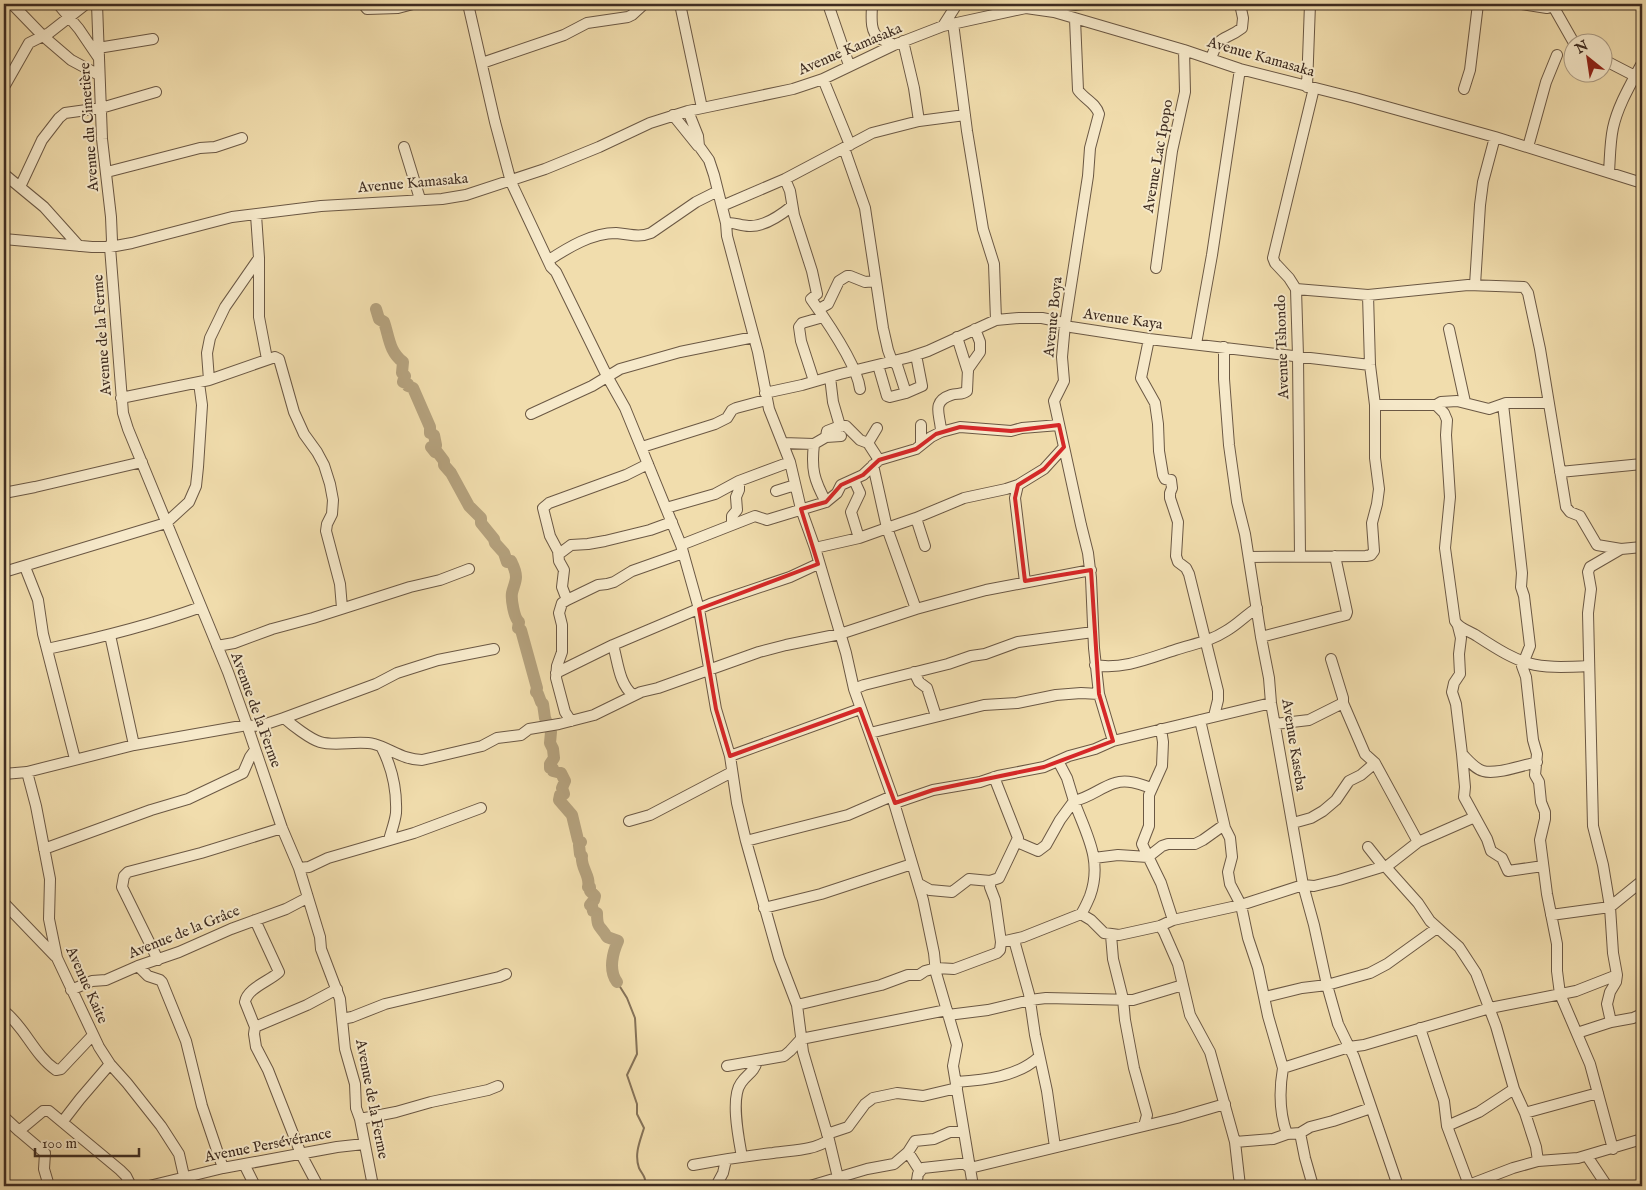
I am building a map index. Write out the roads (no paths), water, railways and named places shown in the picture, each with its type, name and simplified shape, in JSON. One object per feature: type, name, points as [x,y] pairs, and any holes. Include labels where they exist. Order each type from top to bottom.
[{"type":"street","points":[[12,4],[43,36],[71,60],[99,75]]},
{"type":"street","points":[[58,4],[98,53],[153,39]]},
{"type":"street","points":[[4,87],[26,47],[86,4]]},
{"type":"street","name":"Avenue du Cimetière","points":[[97,4],[100,108],[112,230],[110,247]]},
{"type":"street","points":[[363,4],[367,9],[380,10],[413,4]]},
{"type":"street","points":[[468,4],[489,98],[511,182],[607,376],[625,408],[682,549],[699,609],[716,709],[730,756],[737,803],[746,841],[779,958],[797,1005],[803,1052],[839,1182]]},
{"type":"street","points":[[482,63],[564,35],[587,23],[628,17],[644,4]]},
{"type":"street","points":[[680,4],[702,108]]},
{"type":"street","points":[[828,4],[850,65]]},
{"type":"street","points":[[872,4],[872,26],[875,34],[878,38],[898,43],[914,88],[919,121]]},
{"type":"street","points":[[957,4],[948,24],[983,228],[994,264],[996,320]]},
{"type":"street","points":[[1040,9],[1084,4]]},
{"type":"street","points":[[1211,59],[1216,44],[1242,28],[1243,18],[1240,4]]},
{"type":"street","name":"Avenue Tshondo","points":[[1300,556],[1296,288],[1275,263],[1274,258],[1311,88],[1310,4]]},
{"type":"street","points":[[1464,89],[1470,70],[1478,4]]},
{"type":"street","points":[[1522,4],[1546,8],[1553,5],[1568,32]]},
{"type":"street","name":"Avenue Kamasaka","points":[[4,239],[110,247],[140,242],[232,217],[330,205],[466,195],[511,182],[673,115],[784,91],[823,79],[898,43],[948,24],[1009,8],[1040,9],[1184,50],[1240,69],[1495,137],[1642,183]]},
{"type":"street","name":"Avenue Boya","points":[[1075,19],[1078,90],[1082,96],[1097,108],[1099,114],[1090,148],[1088,176],[1065,324],[1062,357],[1064,381],[1054,401],[1091,570],[1093,632],[1099,694],[1113,741]]},
{"type":"street","name":"Avenue Lac Ipopo","points":[[1156,268],[1172,151],[1185,92],[1184,50]]},
{"type":"street","points":[[1528,147],[1546,82],[1557,55]]},
{"type":"street","points":[[1609,172],[1615,123],[1622,102],[1642,63]]},
{"type":"street","points":[[1614,65],[1635,76]]},
{"type":"street","points":[[1196,344],[1212,255],[1240,69]]},
{"type":"street","points":[[823,79],[847,146],[865,208],[888,350],[885,363],[887,396],[906,393],[922,386],[916,355]]},
{"type":"street","points":[[20,187],[38,146],[59,118],[65,114],[100,108],[156,92]]},
{"type":"street","points":[[688,111],[698,136],[699,146]]},
{"type":"street","points":[[673,115],[699,146],[712,167],[726,223],[726,236],[739,276],[761,364],[766,397],[790,462],[801,509],[815,548],[860,709],[894,800],[919,884],[936,968],[957,1045],[953,1066],[973,1186]]},
{"type":"street","points":[[722,206],[784,179],[872,133],[919,121],[965,115]]},
{"type":"street","points":[[1475,285],[1483,182],[1495,137]]},
{"type":"street","points":[[107,172],[200,148],[215,147],[242,138]]},
{"type":"street","points":[[404,147],[420,199]]},
{"type":"street","points":[[4,174],[54,216],[79,246]]},
{"type":"street","points":[[784,179],[790,191],[792,206],[812,271],[816,294],[811,299],[856,371],[860,388]]},
{"type":"street","points":[[549,260],[597,235],[618,233],[630,236],[644,236],[696,202],[718,191]]},
{"type":"street","points":[[726,223],[754,225],[781,215],[792,206]]},
{"type":"street","points":[[256,215],[259,258],[259,317],[268,359]]},
{"type":"street","name":"Avenue de la Ferme","points":[[110,247],[121,398],[125,420],[217,646],[247,725],[282,828],[299,868],[320,938],[321,949],[340,999],[346,1055],[355,1084],[356,1108],[360,1119],[373,1186]]},
{"type":"street","points":[[209,380],[210,368],[207,353],[210,338],[224,307],[259,258]]},
{"type":"street","points":[[814,381],[801,341],[799,325],[821,313],[828,304],[839,281],[847,276],[865,282],[876,281]]},
{"type":"street","points":[[1296,288],[1368,295],[1475,285],[1523,287],[1527,290],[1540,349],[1566,507],[1570,512],[1580,516],[1597,545],[1598,561]]},
{"type":"street","points":[[1249,556],[1366,556],[1371,555],[1374,551],[1372,532],[1379,489],[1375,458],[1375,405],[1370,364],[1368,295]]},
{"type":"street","name":"Avenue Kaya","points":[[642,447],[716,424],[727,418],[736,408],[766,397],[814,381],[916,355],[996,320],[1042,318],[1149,339],[1370,364]]},
{"type":"street","points":[[968,372],[980,352],[980,342],[975,328]]},
{"type":"street","points":[[1450,329],[1465,402]]},
{"type":"street","points":[[532,414],[597,384],[620,369],[680,352],[754,337]]},
{"type":"street","points":[[941,432],[937,407],[939,402],[952,394],[964,394],[968,388],[968,372],[957,337]]},
{"type":"street","points":[[1149,339],[1141,378],[1154,402],[1163,475],[1171,480],[1172,483],[1170,498],[1178,522],[1176,556],[1178,562],[1186,568],[1189,574],[1218,691],[1214,716]]},
{"type":"street","name":"Avenue Kaseba","points":[[1224,347],[1224,379],[1229,445],[1237,502],[1249,556],[1269,678],[1271,703],[1302,885],[1314,925],[1327,985],[1338,1024],[1354,1057],[1398,1186]]},
{"type":"street","points":[[121,398],[199,383],[268,359],[275,357],[279,359],[290,401],[304,434],[324,465],[333,500],[332,514],[326,531],[340,584],[342,608]]},
{"type":"street","points":[[885,363],[897,365],[906,393]]},
{"type":"street","points":[[830,377],[833,402],[840,431]]},
{"type":"street","points":[[4,572],[26,567],[166,523],[189,502],[196,486],[202,406],[199,383]]},
{"type":"street","points":[[1375,405],[1436,405],[1441,402],[1457,401],[1489,409],[1503,404],[1548,402]]},
{"type":"street","points":[[1503,404],[1522,573],[1521,587],[1524,596],[1530,646],[1523,663],[1533,740],[1538,754],[1535,775],[1539,782],[1541,802],[1545,812],[1540,840],[1557,944],[1557,971],[1560,994],[1590,1064],[1613,1149]]},
{"type":"street","points":[[1436,405],[1444,413],[1447,420],[1446,435],[1450,497],[1445,548],[1455,621],[1461,638],[1458,654],[1460,674],[1454,683],[1452,692],[1456,704],[1462,754],[1464,797],[1487,838],[1491,852],[1502,858],[1508,871],[1543,866]]},
{"type":"street","points":[[921,425],[921,445]]},
{"type":"street","points":[[571,721],[565,712],[560,697],[556,673],[562,652],[562,626],[559,613],[562,603],[598,585],[614,582],[632,571],[732,524],[755,516],[768,520],[826,502],[837,493],[841,485],[854,480],[869,470],[876,462],[916,449],[931,436],[941,432],[960,427],[1011,431],[1022,428],[1059,425]]},
{"type":"street","points":[[783,443],[814,444],[826,437],[827,431],[840,431],[846,426],[860,440],[868,443],[876,462],[887,528],[916,609]]},
{"type":"street","points":[[868,443],[876,428]]},
{"type":"street","points":[[814,444],[813,475],[826,502]]},
{"type":"street","points":[[815,548],[859,538],[916,518],[964,498],[1006,489],[1044,469],[1064,447]]},
{"type":"street","points":[[4,492],[35,487],[142,462]]},
{"type":"street","points":[[666,508],[715,494],[739,481],[790,462]]},
{"type":"street","points":[[567,600],[562,587],[564,570],[550,536],[543,511],[546,505],[626,475],[648,464]]},
{"type":"street","points":[[1560,472],[1642,464]]},
{"type":"street","points":[[854,480],[860,493],[851,512],[859,538]]},
{"type":"street","points":[[732,524],[732,516],[737,510],[736,497],[739,490],[739,481]]},
{"type":"street","points":[[1018,484],[1015,498],[1025,582]]},
{"type":"street","points":[[776,490],[795,485]]},
{"type":"street","points":[[916,518],[925,546]]},
{"type":"street","points":[[559,554],[571,545],[605,541],[650,530],[672,522]]},
{"type":"street","points":[[1597,545],[1621,549],[1642,546]]},
{"type":"street","points":[[1610,1022],[1607,1004],[1617,975],[1613,954],[1610,907],[1600,846],[1593,826],[1588,666],[1590,589],[1588,570],[1598,561],[1621,549]]},
{"type":"street","points":[[1261,637],[1346,615],[1335,556]]},
{"type":"street","points":[[556,673],[613,645],[710,604],[790,577],[818,564]]},
{"type":"street","points":[[26,567],[38,600],[47,649],[75,759]]},
{"type":"street","points":[[217,646],[410,587],[440,580],[469,569]]},
{"type":"street","points":[[284,718],[318,742],[369,743],[413,760],[422,760],[482,746],[497,738],[521,735],[530,729],[571,721],[605,711],[633,696],[786,644],[840,634],[916,609],[986,590],[1091,570]]},
{"type":"street","points":[[47,649],[158,622],[201,607]]},
{"type":"street","points":[[1096,665],[1109,667],[1143,660],[1176,649],[1206,642],[1227,631],[1257,608]]},
{"type":"street","points":[[1458,626],[1523,663],[1557,668],[1588,666]]},
{"type":"street","points":[[854,689],[971,656],[996,651],[1018,642],[1093,632]]},
{"type":"street","points":[[110,635],[134,745]]},
{"type":"street","points":[[613,645],[623,683],[626,690],[633,696]]},
{"type":"street","points":[[4,774],[27,772],[134,745],[247,725],[260,726],[376,684],[397,673],[438,660],[494,649]]},
{"type":"street","points":[[1331,659],[1343,703],[1365,754],[1375,763],[1418,842]]},
{"type":"street","points":[[914,672],[919,682],[927,688],[936,716]]},
{"type":"street","points":[[870,733],[984,705],[1017,702],[1056,694],[1099,694]]},
{"type":"street","points":[[746,841],[848,815],[933,790],[980,782],[994,777],[1044,767],[1113,741],[1271,703]]},
{"type":"street","points":[[1275,724],[1309,720],[1343,703]]},
{"type":"street","points":[[730,756],[860,709]]},
{"type":"street","points":[[1200,720],[1224,825],[1230,838],[1232,857],[1228,872],[1230,884],[1241,905],[1248,938],[1265,997],[1268,1016],[1284,1068],[1280,1107],[1287,1134]]},
{"type":"street","points":[[1161,729],[1163,742],[1162,766],[1149,795],[1149,826],[1142,844],[1167,898],[1173,920]]},
{"type":"street","points":[[382,748],[390,766],[396,800],[396,815],[389,840]]},
{"type":"street","points":[[44,849],[151,810],[192,798],[243,773],[255,750]]},
{"type":"street","points":[[1462,754],[1483,772],[1499,771],[1537,762]]},
{"type":"street","points":[[1001,942],[1014,940],[1081,914],[1085,909],[1092,889],[1095,873],[1090,841],[1067,778],[1058,761]]},
{"type":"street","points":[[1292,823],[1310,818],[1323,811],[1336,800],[1349,781],[1361,775],[1375,763]]},
{"type":"street","name":"Avenue Kaite","points":[[27,772],[36,806],[50,879],[49,919],[57,958],[93,1035],[110,1064],[128,1083],[161,1126],[179,1154],[184,1176]]},
{"type":"street","points":[[629,821],[650,815],[732,772]]},
{"type":"street","points":[[919,884],[930,890],[952,892],[969,879],[990,881],[999,878],[1017,842],[1018,835],[994,777]]},
{"type":"street","points":[[1017,842],[1038,851],[1046,844],[1074,801],[1083,799],[1116,783],[1134,782],[1151,788]]},
{"type":"street","points":[[299,868],[309,867],[328,858],[389,840],[481,808]]},
{"type":"street","points":[[1081,914],[1091,920],[1099,930],[1111,935],[1160,926],[1173,920],[1241,905],[1302,885],[1321,885],[1362,874],[1385,866],[1418,842],[1475,817]]},
{"type":"street","points":[[1094,858],[1118,855],[1148,857],[1162,846],[1168,844],[1195,844],[1224,825]]},
{"type":"street","points":[[158,960],[122,887],[124,876],[128,872],[201,854],[282,828]]},
{"type":"street","points":[[1368,847],[1418,903],[1430,921],[1451,938],[1467,957],[1476,973],[1490,1008],[1514,1090],[1525,1113],[1536,1147],[1538,1161]]},
{"type":"street","points":[[764,908],[821,894],[912,864]]},
{"type":"street","points":[[797,1005],[881,985],[908,976],[919,975],[936,968],[954,969],[993,956],[1000,950],[1001,942],[995,900],[990,887],[990,881]]},
{"type":"street","points":[[1551,915],[1610,907],[1642,881]]},
{"type":"street","points":[[923,900],[930,890]]},
{"type":"street","name":"Avenue de la Grâce","points":[[71,990],[92,981],[106,980],[138,966],[158,960],[286,909],[307,898]]},
{"type":"street","points":[[4,903],[57,958]]},
{"type":"street","points":[[255,920],[279,972],[250,993],[245,1002],[255,1027],[256,1047],[268,1070],[301,1154],[318,1186]]},
{"type":"street","points":[[1160,926],[1175,957],[1190,1015],[1210,1052],[1235,1142],[1240,1186]]},
{"type":"street","points":[[1265,997],[1302,988],[1327,985],[1370,973],[1387,964],[1437,928]]},
{"type":"street","points":[[1111,935],[1113,959],[1123,999],[1134,1068],[1147,1115],[1144,1126]]},
{"type":"street","points":[[1014,940],[1026,978],[1039,1057],[1050,1108],[1055,1147]]},
{"type":"street","points":[[138,966],[148,976],[162,982],[186,1041],[202,1106],[224,1168]]},
{"type":"street","points":[[342,1019],[385,1004],[506,974]]},
{"type":"street","points":[[1284,1068],[1349,1047],[1364,1045],[1490,1008],[1576,991],[1617,975]]},
{"type":"street","points":[[727,1066],[784,1056],[801,1039],[947,1013],[988,1010],[1046,998],[1139,998],[1183,985]]},
{"type":"street","points":[[255,1027],[307,1005],[336,990]]},
{"type":"street","points":[[4,1011],[20,1026],[34,1047],[56,1070],[61,1069],[93,1035]]},
{"type":"street","points":[[1577,1033],[1610,1022],[1641,1018]]},
{"type":"street","points":[[1420,1028],[1444,1101],[1447,1126],[1468,1185],[1538,1161],[1568,1160],[1587,1156],[1642,1139]]},
{"type":"street","points":[[693,1165],[816,1148],[828,1137],[848,1127],[865,1104],[873,1098],[897,1093],[923,1096],[956,1085],[1018,1072],[1029,1066],[1039,1057]]},
{"type":"street","points":[[742,1157],[736,1118],[737,1101],[741,1083],[752,1073],[757,1062]]},
{"type":"street","points":[[63,1121],[110,1064]]},
{"type":"street","points":[[360,1119],[396,1112],[498,1086]]},
{"type":"street","points":[[1447,1126],[1479,1112],[1514,1090]]},
{"type":"street","points":[[1525,1113],[1598,1093]]},
{"type":"street","points":[[970,1168],[1144,1126],[1225,1104]]},
{"type":"street","points":[[1235,1142],[1273,1139],[1287,1134],[1300,1133],[1310,1127],[1371,1108]]},
{"type":"street","points":[[19,1131],[45,1110],[50,1111],[126,1176],[131,1186]]},
{"type":"street","points":[[4,1117],[44,1153],[44,1170],[49,1186]]},
{"type":"street","points":[[810,1186],[839,1182],[867,1169],[894,1164],[908,1152],[915,1141],[934,1139],[955,1131],[963,1132]]},
{"type":"street","points":[[1300,1133],[1304,1158],[1313,1186]]},
{"type":"street","name":"Avenue Persévérance","points":[[149,1186],[184,1176],[244,1164],[364,1144]]},
{"type":"street","points":[[908,1152],[920,1171]]},
{"type":"street","points":[[1587,1156],[1607,1186]]},
{"type":"street","points":[[716,1186],[723,1174],[726,1160]]},
{"type":"street","points":[[244,1164],[255,1186]]},
{"type":"street","points":[[916,1186],[920,1171],[929,1167],[965,1164],[970,1168]]},
{"type":"waterway","points":[[376,309],[379,319],[384,322],[392,349],[403,362],[402,373],[405,376],[403,382],[413,388],[430,427],[430,433],[434,435],[436,445],[431,447],[444,461],[444,465],[451,473],[469,506],[481,518],[481,523],[504,553],[507,562],[511,561],[515,569],[516,579],[512,591],[513,608],[519,622],[518,628],[521,630],[537,688],[536,692],[543,704],[545,718],[551,732],[550,743],[554,758],[550,768],[561,773],[565,781],[562,788],[564,794],[560,795],[559,800],[572,815],[578,840],[581,842],[579,845],[580,854],[589,883],[588,887],[590,887],[590,891],[595,896],[590,905],[593,911],[597,913],[598,924],[607,937],[618,941],[614,950],[612,967],[617,982]]},
{"type":"waterway","points":[[617,982],[627,998],[635,1018],[637,1054],[627,1075],[637,1104],[637,1114],[644,1128],[637,1158],[639,1168],[645,1178],[645,1186]]}]
